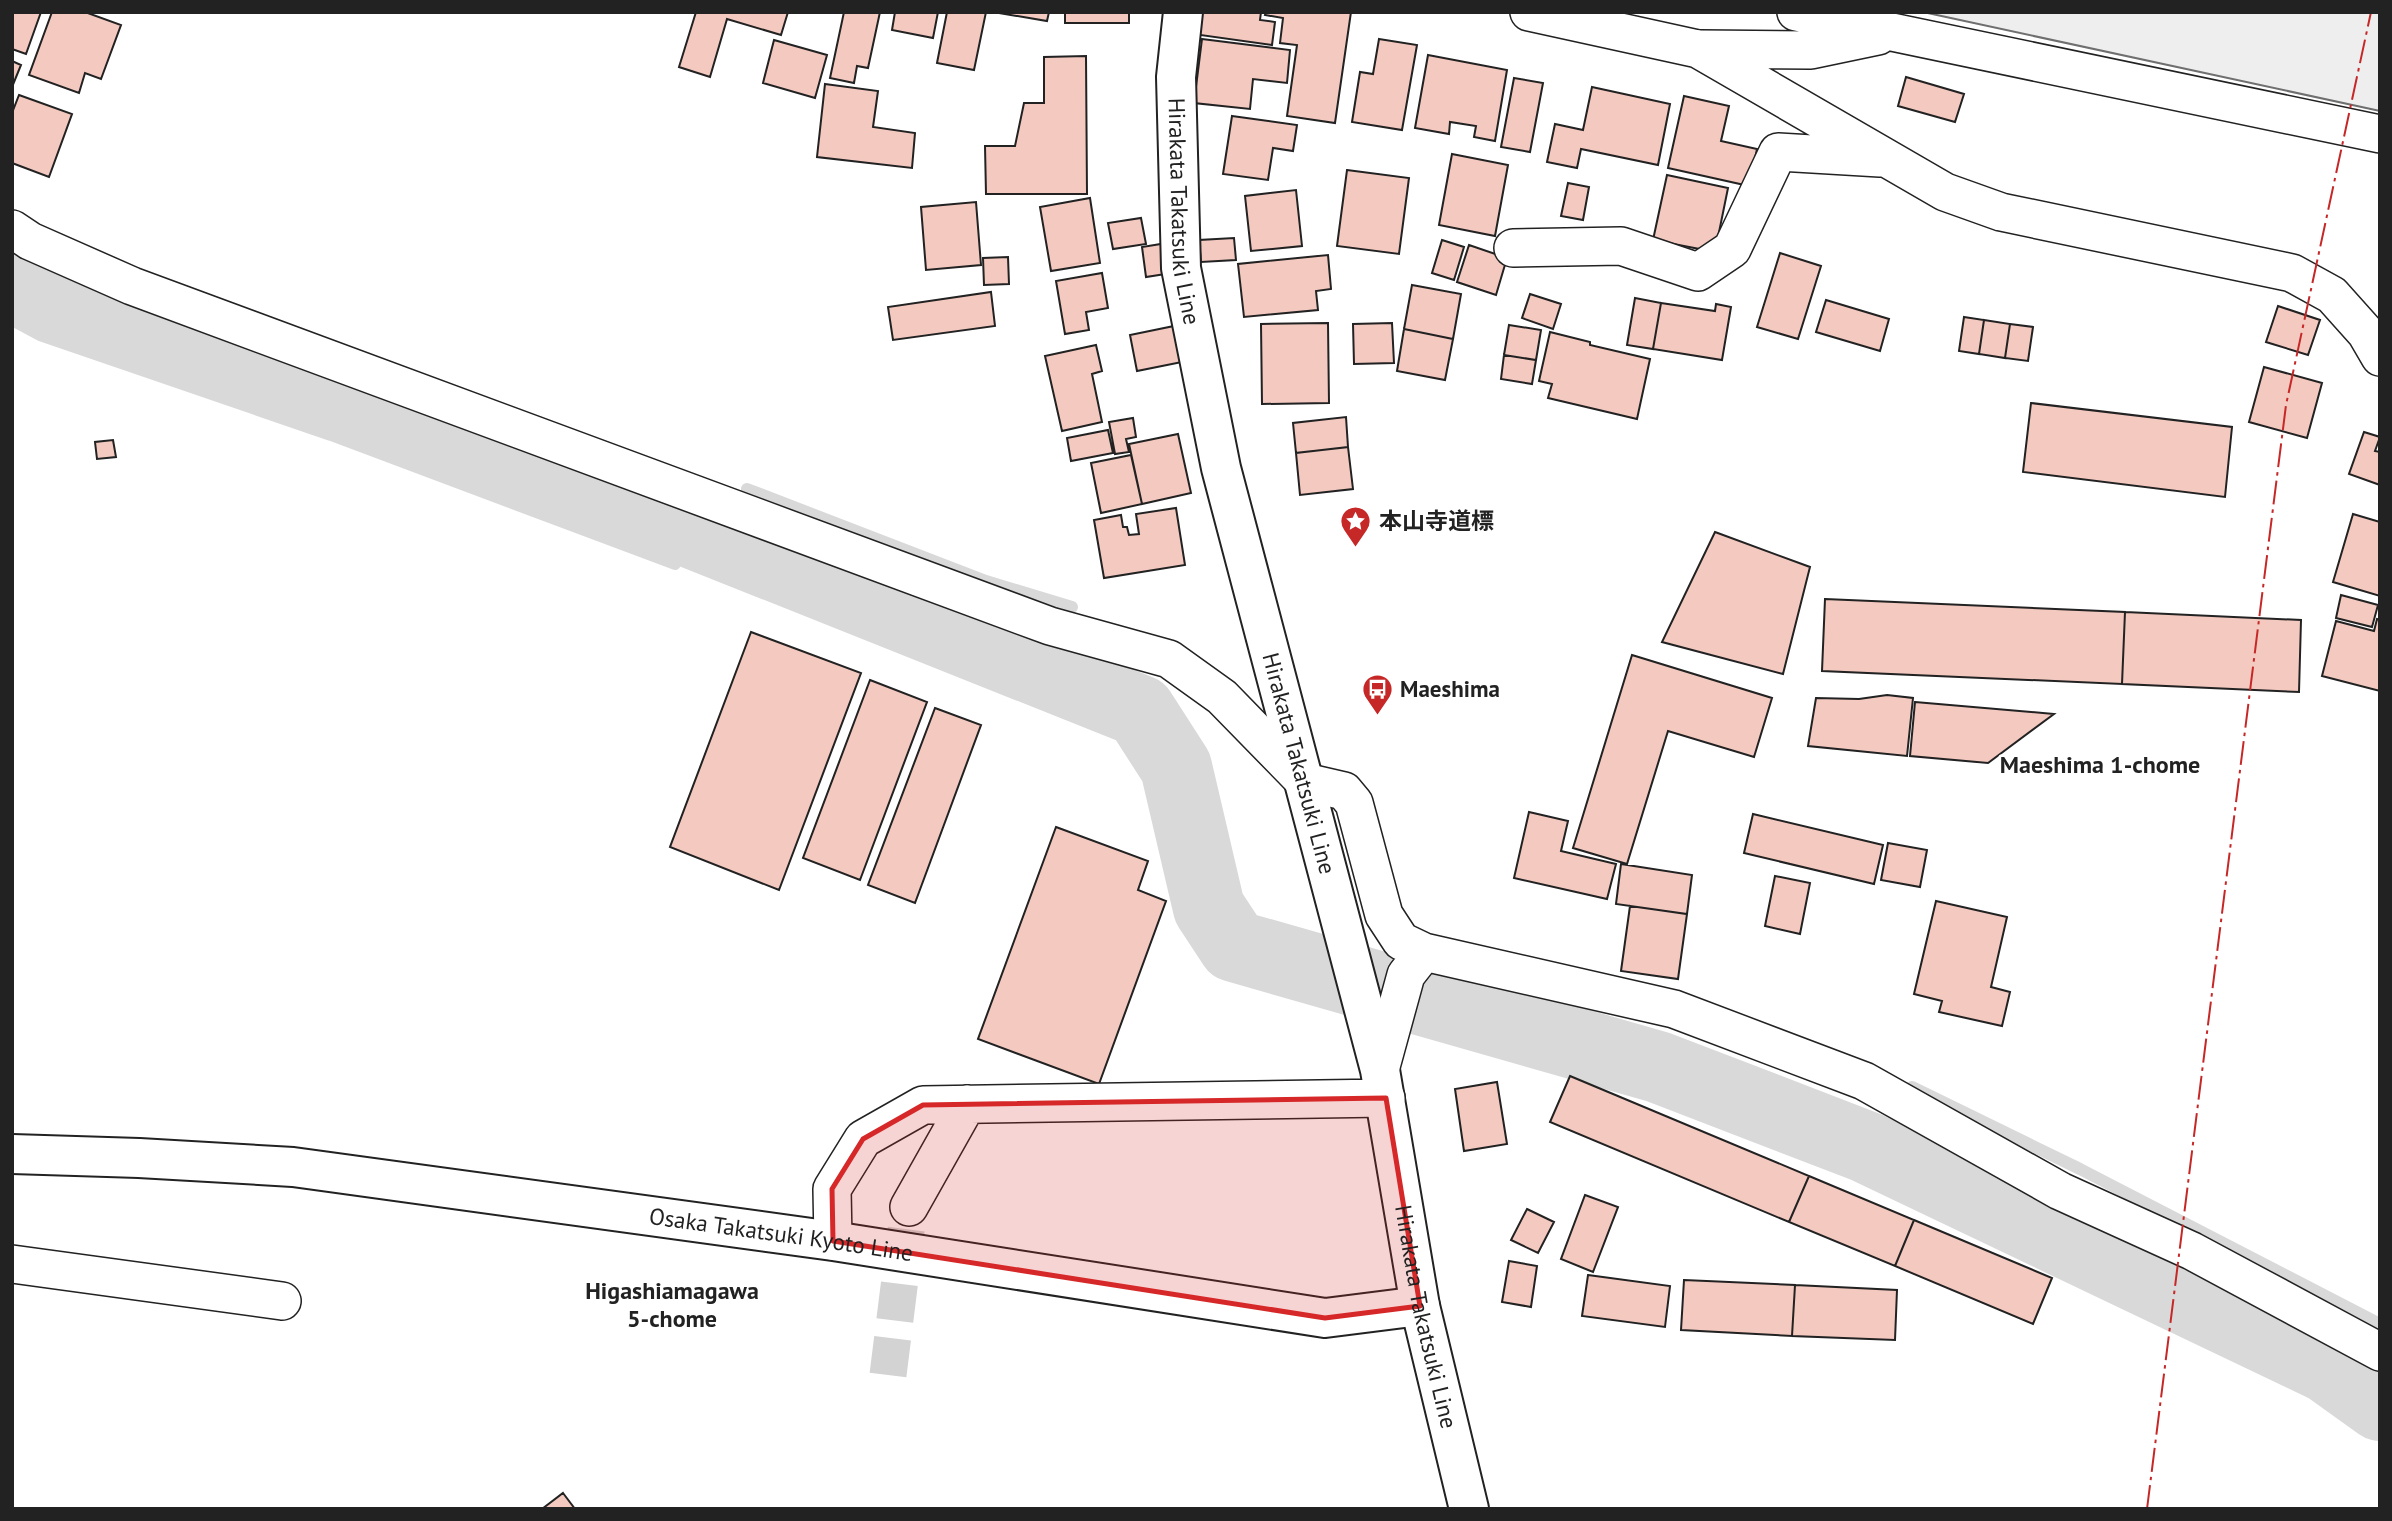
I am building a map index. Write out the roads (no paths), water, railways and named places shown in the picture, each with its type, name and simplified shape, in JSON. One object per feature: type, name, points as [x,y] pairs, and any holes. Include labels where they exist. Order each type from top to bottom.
[{"type":"main road","name":"Hirakata Takatsuki Line","points":[[1183,12],[1176,77],[1181,268],[1221,468],[1306,782],[1383,1084],[1420,1306],[1469,1509]]},
{"type":"main road","name":"Osaka Takatsuki Kyoto Line","points":[[12,1137],[139,1158]]},
{"type":"main road","name":"Osaka Takatsuki Kyoto Line","points":[[12,1154],[293,1167],[834,1241],[1325,1318],[1420,1306]]},
{"type":"street","points":[[1529,12],[1698,49],[1811,50],[1893,33]]},
{"type":"street","points":[[1796,12],[2380,134]]},
{"type":"street","points":[[1698,49],[1945,192],[2001,212],[2292,273],[2332,295],[2366,333],[2380,358]]},
{"type":"street","points":[[1513,248],[1621,246],[1698,272],[1732,249],[1778,152],[1888,158]]},
{"type":"street","points":[[12,229],[30,241],[132,286],[1050,626],[1169,659],[1222,697],[1306,782],[1344,791],[1354,803],[1384,915],[1401,941],[1423,952],[1674,1009],[1864,1081],[2060,1191],[2192,1251],[2380,1352]]},
{"type":"street","points":[[834,1241],[832,1189],[863,1139],[923,1105],[1383,1084],[1406,975],[1423,952]]},
{"type":"street","points":[[909,1207],[967,1104]]},
{"type":"street","points":[[12,1264],[282,1301]]},
{"type":"waterway","points":[[12,280],[55,302],[416,428],[603,497],[1140,711],[1176,767],[1209,908],[1234,946],[1658,1067],[1866,1147],[2327,1367],[2380,1405]]},
{"type":"waterway","points":[[12,320],[40,335],[331,435],[675,564]]},
{"type":"waterway","points":[[747,489],[986,581],[1072,607]]},
{"type":"waterway","points":[[1912,1087],[2080,1169],[2380,1324]]},
{"type":"tunnel","points":[[888,1375],[909,1207]]},
{"type":"place","name":"本山寺道標","points":[[1356,548]]},
{"type":"place","name":"Maeshima","points":[[1377,716]]},
{"type":"district","name":"Maeshima 1-chome","points":[[2100,765]]},
{"type":"district","name":"Higashiamagawa 5-chome","points":[[672,1305]]}]
